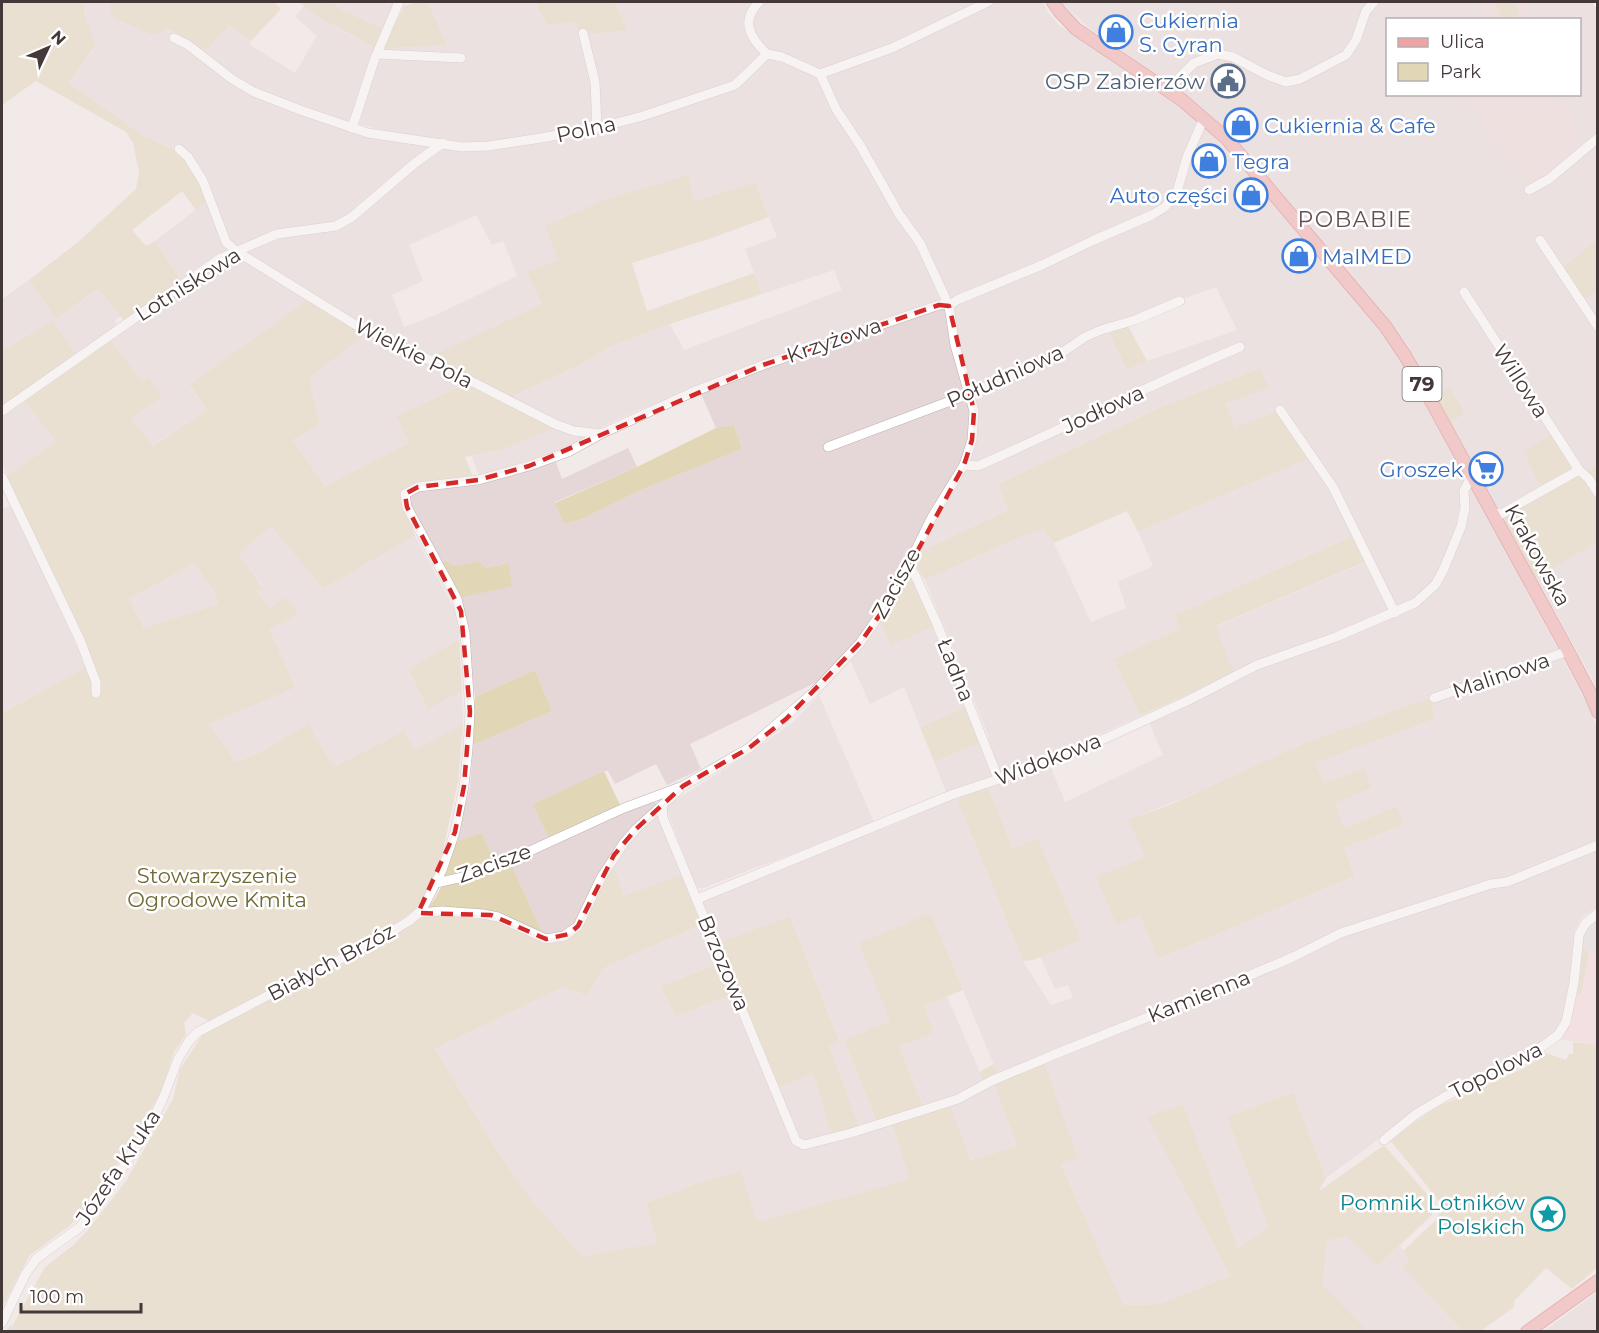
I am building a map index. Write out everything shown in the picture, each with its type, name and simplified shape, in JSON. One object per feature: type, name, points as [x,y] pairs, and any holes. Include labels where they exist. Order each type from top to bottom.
[{"type":"main road","name":"Krakowska","points":[[1053,2],[1076,28],[1204,117],[1234,146],[1391,334],[1415,372],[1494,515],[1568,651],[1598,712]]},
{"type":"main road","points":[[1527,1332],[1598,1281]]},
{"type":"street","points":[[352,128],[399,2]]},
{"type":"street","points":[[759,2],[751,10],[749,25],[756,43],[767,54],[782,57],[820,74],[892,48],[988,2]]},
{"type":"street","points":[[1168,91],[1179,76],[1194,63],[1218,54],[1233,57],[1263,74],[1286,82],[1300,79],[1346,55],[1356,39],[1366,11],[1374,2]]},
{"type":"street","points":[[583,33],[595,82],[597,128]]},
{"type":"street","name":"Polna","points":[[174,38],[188,45],[232,79],[254,92],[300,111],[368,134],[462,147],[488,146],[597,128],[643,116],[735,86],[767,54]]},
{"type":"street","points":[[378,54],[461,58]]},
{"type":"street","name":"Zacisze","points":[[436,883],[495,867],[624,808],[683,786],[749,748],[815,691],[860,643],[885,609],[932,517],[964,465],[972,440],[974,411],[955,345],[949,306],[920,243],[899,214],[860,145],[836,109],[820,74]]},
{"type":"street","name":"Krzyżowa","points":[[405,494],[418,487],[478,480],[520,469],[568,452],[601,434],[693,392],[763,365],[939,305],[949,306],[957,300],[1042,265],[1152,215],[1174,198],[1187,157],[1204,117]]},
{"type":"street","points":[[1529,190],[1549,179],[1598,138]]},
{"type":"street","name":"Lotniskowa","points":[[2,411],[219,259],[277,234],[336,226],[352,217],[415,163],[443,143]]},
{"type":"street","points":[[179,149],[188,157],[203,181],[226,242],[236,251]]},
{"type":"street","points":[[1540,240],[1598,327]]},
{"type":"street","name":"Wielkie Pola","points":[[236,251],[354,324],[555,424],[574,431],[601,434]]},
{"type":"street","name":"Willowa","points":[[1464,292],[1579,470],[1589,478],[1598,493]]},
{"type":"street","name":"Południowa","points":[[828,447],[969,394],[1060,354],[1085,337],[1135,320],[1180,301]]},
{"type":"street","name":"Jodłowa","points":[[964,465],[978,466],[1240,347]]},
{"type":"street","points":[[1280,410],[1332,487],[1395,613]]},
{"type":"street","points":[[1494,515],[1501,514],[1579,470]]},
{"type":"street","points":[[2,477],[80,640],[96,682],[96,693]]},
{"type":"street","name":"Widokowa","points":[[697,899],[951,795],[1082,749],[1257,666],[1395,613],[1415,603],[1435,585],[1443,571],[1461,527],[1465,508],[1464,491],[1473,478]]},
{"type":"street","name":"Białych Brzóz","points":[[201,1030],[371,944],[418,913],[436,883],[452,842],[464,786],[470,712],[465,633],[457,599],[407,507],[405,494]]},
{"type":"street","name":"Ładna","points":[[908,564],[937,624],[998,778]]},
{"type":"street","name":"Malinowa","points":[[1434,699],[1568,651]]},
{"type":"street","points":[[418,913],[442,911],[483,914],[498,917],[546,939],[564,936],[578,926],[606,868],[623,844],[683,786]]},
{"type":"street","name":"Brzozowa","points":[[662,806],[663,818],[796,1142],[800,1144]]},
{"type":"street","name":"Kamienna","points":[[800,1144],[804,1145],[851,1133],[951,1101],[991,1081],[1293,957],[1341,933],[1491,884],[1507,882],[1598,845]]},
{"type":"street","name":"Topolowa","points":[[1384,1140],[1416,1114],[1446,1096],[1525,1059],[1558,1035],[1566,1022],[1574,983],[1579,934],[1585,924],[1598,913]]},
{"type":"street","name":"Józefa Kruka","points":[[2,1323],[25,1275],[36,1258],[80,1227],[117,1176],[148,1130],[178,1059],[189,1041],[201,1030]]},
{"type":"highlighted area","points":[[939,305],[949,306],[974,411],[972,440],[964,465],[893,596],[860,643],[786,719],[749,748],[683,786],[636,829],[614,855],[578,926],[569,934],[546,939],[491,915],[418,913],[455,832],[464,786],[470,712],[461,611],[407,507],[405,494],[418,487],[478,480],[529,466],[763,365]]},
{"type":"shaded area","points":[[85,2],[109,2],[113,17],[157,34],[166,28],[206,51],[229,26],[251,41],[249,44],[295,73],[317,36],[295,17],[304,6],[337,28],[375,48],[356,132],[385,131],[359,124],[382,49],[447,45],[428,2],[535,2],[547,26],[576,20],[578,35],[626,31],[615,2],[1043,2],[1059,25],[1186,111],[1211,133],[1279,209],[1376,326],[1398,357],[1437,423],[1590,709],[1598,731],[1597,907],[1582,917],[1574,931],[1569,995],[1561,1028],[1529,1054],[1396,1126],[1326,1178],[1293,1092],[1227,1117],[1268,1227],[1238,1248],[1183,1105],[1148,1117],[1230,1276],[1159,1304],[1122,1305],[1061,1162],[1077,1158],[998,1075],[931,913],[890,1022],[844,1040],[877,1122],[860,1128],[829,1046],[840,1041],[790,916],[725,960],[661,986],[675,1017],[738,992],[779,1087],[813,1073],[834,1141],[892,1123],[909,1179],[757,1222],[740,1170],[646,1203],[657,1243],[582,1256],[532,1200],[500,1155],[435,1049],[563,987],[587,996],[602,970],[609,965],[709,922],[703,899],[893,825],[956,797],[1023,961],[1051,1005],[1073,998],[1068,985],[1055,989],[1040,956],[1080,939],[1038,838],[1013,848],[987,785],[1050,765],[1065,802],[1163,755],[1149,723],[1236,680],[1215,627],[1366,562],[1350,537],[1176,615],[1180,629],[1115,660],[1140,716],[1044,759],[946,792],[934,762],[989,737],[925,580],[1043,529],[1054,543],[1091,622],[1126,608],[1118,582],[1153,566],[1138,532],[1310,458],[1235,428],[1226,404],[1268,388],[1260,368],[1161,407],[998,484],[1008,510],[915,554],[896,602],[881,623],[935,626],[967,706],[920,727],[904,687],[870,704],[850,660],[817,685],[815,683],[690,744],[701,769],[667,785],[656,764],[615,784],[608,771],[604,771],[534,804],[549,839],[495,862],[482,833],[454,842],[470,789],[473,745],[552,711],[535,670],[475,697],[466,624],[459,598],[507,563],[486,568],[479,561],[455,566],[446,561],[440,562],[412,512],[407,494],[481,482],[472,456],[501,450],[511,397],[582,364],[607,348],[670,324],[684,350],[842,290],[834,270],[762,294],[745,249],[777,237],[755,182],[694,201],[688,176],[546,226],[558,260],[542,304],[468,383],[397,416],[409,443],[325,486],[293,440],[320,423],[309,378],[189,386],[207,410],[152,446],[131,419],[163,396],[142,383],[106,333],[76,355],[21,341],[2,351],[2,299],[29,280],[56,319],[100,289],[121,316],[115,321],[117,325],[182,282],[155,241],[207,201],[184,154],[144,136],[69,83],[96,46],[84,12]],"holes":[[[476,215],[492,245],[503,241],[517,276],[440,313],[404,327],[392,295],[423,281],[409,245]],[[1216,287],[1237,330],[1127,370],[1107,330],[1087,333]],[[698,387],[716,428],[734,425],[742,449],[643,489],[582,519],[564,524],[555,502],[637,467],[628,448],[562,479],[553,454],[593,436],[602,427]],[[1430,698],[1435,719],[1316,763],[1324,783],[1364,770],[1372,788],[1334,803],[1344,828],[1397,806],[1405,824],[1344,848],[1355,876],[1158,959],[1140,914],[1096,878],[1145,857],[1129,820]]]},
{"type":"shaded area","points":[[331,2],[394,2],[384,29]]},
{"type":"shaded area","points":[[1062,2],[1597,2],[1597,240],[1561,268],[1582,299],[1597,292],[1597,692],[1592,678],[1407,344],[1216,120],[1198,104],[1089,28]]},
{"type":"shaded area","points":[[1477,2],[1527,2],[1534,18],[1487,18]]},
{"type":"shaded area","points":[[1463,96],[1563,96],[1581,141],[1530,187]]},
{"type":"shaded area","points":[[23,399],[56,442],[7,475],[2,463],[2,415]]},
{"type":"shaded area","points":[[1498,474],[1502,480],[1494,486],[1500,496],[1509,490],[1514,498],[1499,508],[1484,483]]},
{"type":"shaded area","points":[[12,505],[86,667],[2,713],[2,509]]},
{"type":"shaded area","points":[[271,525],[323,589],[415,536],[460,619],[459,639],[408,671],[428,708],[462,691],[463,724],[415,751],[404,731],[334,768],[308,725],[261,752],[236,762],[210,724],[296,686],[268,629],[288,620],[270,608],[255,590],[263,587],[239,554]]},
{"type":"shaded area","points":[[194,564],[213,590],[218,604],[144,628],[129,599]]},
{"type":"shaded area","points":[[819,695],[874,822],[701,889],[695,885],[666,808],[748,755],[793,722]]},
{"type":"shaded area","points":[[653,799],[657,806],[604,862],[572,925],[551,936],[542,932],[511,864]]},
{"type":"shaded area","points":[[658,815],[682,874],[624,897],[614,866],[640,830]]},
{"type":"shaded area","points":[[1597,918],[1597,1045],[1557,1039],[1568,1026],[1577,994],[1586,928]]},
{"type":"shaded area","points":[[1597,918],[1597,952],[1580,949],[1582,937]]},
{"type":"shaded area","points":[[947,996],[984,1082],[923,1107],[899,1047],[934,1033],[924,1006]]},
{"type":"shaded area","points":[[994,1084],[1017,1146],[971,1160],[950,1105]]},
{"type":"shaded area","points":[[1347,1236],[1377,1267],[1400,1246],[1409,1259],[1402,1267],[1462,1331],[1368,1331],[1323,1285],[1327,1241]]},
{"type":"shaded area","points":[[1597,1292],[1597,1331],[1544,1331]]},
{"type":"green space","points":[[2,2],[85,2],[84,12],[96,45],[69,83],[144,136],[184,154],[195,170],[207,201],[196,210],[182,191],[132,230],[146,246],[155,241],[182,282],[124,321],[99,289],[56,319],[29,280],[78,242],[136,189],[139,172],[133,143],[126,132],[36,81],[2,105]]},
{"type":"green space","points":[[109,2],[275,2],[281,9],[251,41],[229,26],[206,51],[167,28],[157,34],[150,34],[112,17]]},
{"type":"green space","points":[[299,2],[331,2],[384,29],[375,48],[318,17]]},
{"type":"green space","points":[[417,2],[428,2],[447,45],[382,49],[404,6]]},
{"type":"green space","points":[[535,2],[615,2],[627,31],[578,35],[576,21],[547,26]]},
{"type":"green space","points":[[1495,2],[1515,2],[1520,15],[1502,18]]},
{"type":"green space","points":[[688,175],[694,201],[755,182],[769,217],[632,263],[647,311],[754,273],[762,294],[670,324],[607,348],[582,364],[511,397],[430,357],[542,304],[527,272],[558,260],[545,226],[607,199]]},
{"type":"green space","points":[[1597,240],[1597,292],[1582,300],[1561,268]]},
{"type":"green space","name":"Stowarzyszenie Ogrodowe Kmita","points":[[309,299],[367,333],[309,378],[320,424],[293,440],[325,486],[409,443],[396,416],[468,383],[557,427],[501,450],[465,457],[474,479],[401,493],[415,536],[323,589],[271,526],[239,554],[263,588],[256,591],[270,608],[285,597],[298,612],[288,620],[269,629],[296,687],[210,724],[236,762],[261,752],[308,724],[334,767],[404,731],[415,750],[463,724],[458,782],[440,864],[417,907],[394,924],[209,1021],[193,1013],[184,1023],[186,1035],[174,1052],[162,1089],[141,1129],[85,1210],[68,1227],[29,1256],[2,1308],[2,713],[86,667],[93,685],[92,694],[98,699],[99,690],[7,475],[56,442],[23,399],[110,339],[142,382],[149,378],[163,396],[131,419],[153,446],[207,410],[189,385]],"holes":[[[194,564],[213,590],[218,604],[144,628],[129,599]]]},
{"type":"green space","points":[[53,321],[76,355],[2,408],[2,351]]},
{"type":"green space","points":[[1127,324],[1147,361],[1127,370],[1107,330]]},
{"type":"green space","points":[[1260,368],[1269,388],[1226,404],[1235,428],[1277,411],[1310,458],[1138,532],[1127,511],[1054,543],[1043,529],[925,580],[912,561],[915,554],[1008,510],[998,484],[1161,407]]},
{"type":"green space","points":[[1450,388],[1465,413],[1451,422],[1435,397]]},
{"type":"green space","points":[[734,425],[742,449],[643,489],[582,519],[564,524],[555,503],[637,467],[716,428]]},
{"type":"green space","points":[[1551,434],[1576,476],[1597,464],[1597,542],[1536,578],[1501,514],[1543,492],[1523,451]]},
{"type":"green space","points":[[1350,537],[1355,537],[1367,561],[1216,626],[1234,674],[1140,716],[1114,659],[1180,629],[1175,615]]},
{"type":"green space","points":[[446,561],[455,566],[479,561],[486,568],[508,563],[512,586],[459,598],[440,562]]},
{"type":"green space","points":[[909,570],[935,626],[891,645],[881,623],[896,602]]},
{"type":"green space","points":[[459,639],[462,691],[428,709],[408,670]]},
{"type":"green space","points":[[535,670],[552,711],[473,745],[475,697]]},
{"type":"green space","points":[[1430,698],[1435,719],[1316,763],[1324,783],[1364,769],[1372,788],[1335,803],[1344,828],[1397,806],[1405,824],[1344,848],[1355,876],[1158,959],[1140,915],[1116,924],[1096,877],[1145,857],[1128,820],[1167,806],[1308,742]]},
{"type":"green space","points":[[967,706],[980,743],[934,762],[920,727]]},
{"type":"green space","points":[[604,771],[621,807],[549,839],[533,804]]},
{"type":"green space","points":[[987,785],[1013,848],[1038,838],[1081,940],[1033,960],[1023,961],[956,797]]},
{"type":"green space","points":[[635,824],[640,830],[614,866],[624,896],[682,874],[704,924],[609,965],[602,970],[587,996],[563,987],[435,1049],[500,1155],[532,1200],[582,1256],[657,1243],[646,1203],[695,1184],[741,1170],[757,1222],[909,1179],[892,1123],[950,1105],[971,1160],[1017,1146],[992,1079],[984,1082],[979,1072],[994,1064],[998,1075],[1042,1057],[1078,1158],[1061,1163],[1123,1305],[1159,1304],[1230,1276],[1147,1117],[1183,1104],[1238,1248],[1268,1227],[1227,1117],[1293,1092],[1326,1178],[1319,1191],[1384,1145],[1426,1193],[1433,1206],[1432,1215],[1377,1267],[1347,1236],[1327,1241],[1323,1285],[1368,1331],[9,1332],[45,1267],[88,1230],[126,1181],[173,1099],[180,1069],[203,1034],[382,944],[423,914],[444,882],[511,864],[542,932],[551,936],[572,925],[604,862]]},
{"type":"green space","points":[[482,833],[495,862],[453,877],[445,876],[454,842]]},
{"type":"green space","points":[[931,913],[963,990],[924,1006],[934,1033],[899,1047],[923,1107],[877,1122],[844,1040],[890,1021],[859,943]]},
{"type":"green space","points":[[790,916],[840,1042],[829,1046],[860,1128],[832,1136],[813,1073],[778,1088],[717,944]]},
{"type":"green space","points":[[1580,949],[1589,951],[1581,995],[1577,994]]},
{"type":"green space","points":[[721,962],[733,994],[675,1017],[661,986]]},
{"type":"green space","points":[[1573,1042],[1597,1045],[1597,1268],[1572,1289],[1546,1268],[1514,1301],[1514,1307],[1481,1331],[1462,1331],[1402,1267],[1409,1259],[1403,1251],[1438,1218],[1440,1210],[1439,1201],[1390,1140],[1435,1108],[1526,1067],[1546,1053],[1566,1060],[1569,1054],[1573,1054]]},
{"type":"waterway","points":[[8,1332],[11,1326]]},
{"type":"place","name":"Cukiernia S. Cyran","points":[[1116,32]]},
{"type":"place","name":"OSP Zabierzów","points":[[1228,81]]},
{"type":"place","name":"Cukiernia & Cafe","points":[[1241,125]]},
{"type":"place","name":"Tegra","points":[[1209,161]]},
{"type":"place","name":"Auto części","points":[[1251,195]]},
{"type":"place","name":"MalMED","points":[[1299,256]]},
{"type":"place","name":"Groszek","points":[[1486,469]]},
{"type":"place","name":"Pomnik Lotników Polskich","points":[[1548,1214]]},
{"type":"district","name":"POBABIE","points":[[1355,219]]}]
